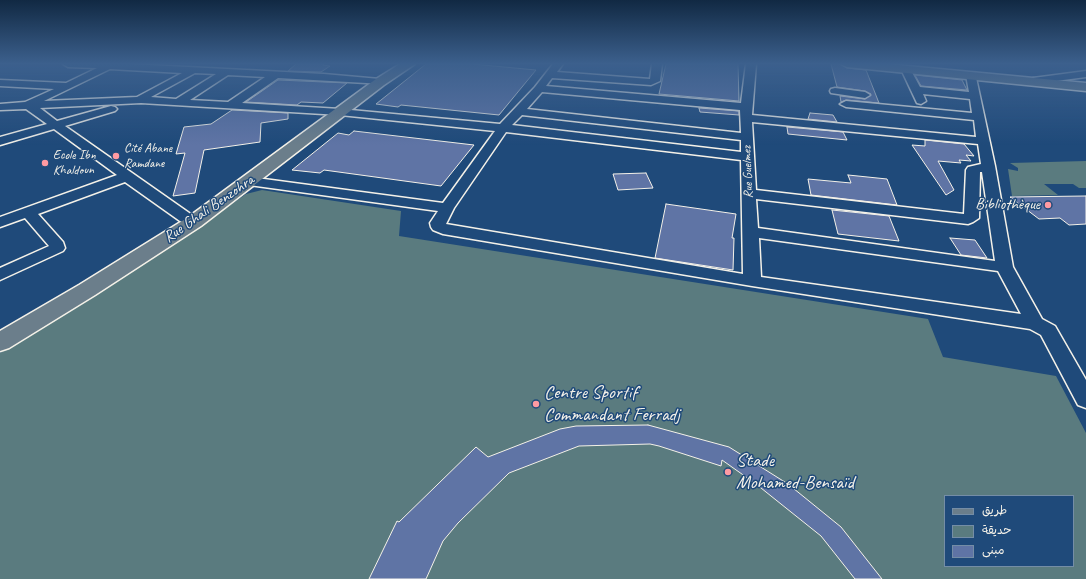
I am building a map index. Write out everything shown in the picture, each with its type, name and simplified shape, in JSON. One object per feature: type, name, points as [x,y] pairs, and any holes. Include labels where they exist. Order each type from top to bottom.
[{"type":"main road","name":"Rue Ghali Benzohra","points":[[0,326],[190,220],[362,91]]},
{"type":"main road","name":"Rue Ghali Benzohra","points":[[0,342],[87,290],[248,181],[333,112]]},
{"type":"street","points":[[28,106],[57,91]]},
{"type":"street","points":[[0,141],[138,100],[154,91]]},
{"type":"street","points":[[177,103],[196,91]]},
{"type":"street","points":[[230,106],[252,91]]},
{"type":"street","points":[[537,91],[503,128],[447,208],[438,224],[443,229],[752,281],[1035,323],[1048,331],[1086,399]]},
{"type":"street","points":[[556,91],[983,141]]},
{"type":"street","name":"Rue Guelmez","points":[[748,91],[746,113],[752,281]]},
{"type":"street","points":[[835,91],[921,101]]},
{"type":"street","points":[[916,91],[927,113]]},
{"type":"street","points":[[926,91],[975,96]]},
{"type":"street","points":[[974,91],[1004,267],[1035,323]]},
{"type":"street","points":[[1,107],[49,95]]},
{"type":"street","points":[[1,107],[138,100],[333,112],[503,128],[748,157]]},
{"type":"street","points":[[846,104],[978,117]]},
{"type":"street","points":[[28,106],[190,220]]},
{"type":"street","points":[[518,111],[747,137]]},
{"type":"street","points":[[749,194],[968,219],[971,218],[973,170],[988,166]]},
{"type":"street","points":[[0,222],[128,176]]},
{"type":"street","points":[[248,181],[447,208]]},
{"type":"street","points":[[0,275],[57,248],[57,245],[28,212]]},
{"type":"street","points":[[750,232],[1004,267]]},
{"type":"green space","points":[[1086,161],[1086,188],[1079,188],[1073,184],[1044,184],[1058,195],[1012,196],[1008,169],[1018,171],[1018,168],[1010,163]]},
{"type":"green space","name":"Centre Sportif Commandant Ferradj","points":[[262,190],[401,211],[399,236],[928,319],[943,357],[1056,376],[1086,433],[1086,579],[0,579],[0,353],[176,243],[246,194]]},
{"type":"building","points":[[262,91],[337,91],[323,103],[301,102],[297,105],[246,102]]},
{"type":"building","points":[[392,91],[519,91],[499,115],[401,105],[398,107],[376,104]]},
{"type":"building","points":[[660,91],[739,91],[739,101],[659,94]]},
{"type":"building","points":[[865,91],[874,91],[879,103],[846,100],[841,102],[840,96],[865,99],[871,94]]},
{"type":"building","points":[[699,108],[739,111],[739,115],[700,112]]},
{"type":"building","points":[[232,110],[288,113],[288,119],[261,123],[260,142],[204,150],[195,193],[173,196],[185,153],[176,154],[184,127],[211,124]]},
{"type":"building","points":[[810,113],[833,115],[837,122],[808,119]]},
{"type":"building","points":[[787,127],[843,132],[847,140],[788,134]]},
{"type":"building","points":[[354,131],[474,145],[441,186],[324,170],[320,173],[292,170],[338,133],[349,135]]},
{"type":"building","points":[[925,140],[964,144],[974,156],[966,155],[971,161],[959,160],[961,163],[938,161],[954,190],[946,195],[912,145],[925,146]]},
{"type":"building","points":[[646,173],[653,188],[618,190],[613,174]]},
{"type":"building","points":[[848,175],[887,179],[897,205],[811,195],[808,179],[851,183]]},
{"type":"building","name":"Bibliothèque","points":[[1086,196],[1086,224],[1069,225],[1060,218],[1039,219],[1010,197]]},
{"type":"building","points":[[666,204],[736,214],[732,238],[734,238],[733,270],[655,258]]},
{"type":"building","points":[[832,210],[889,216],[899,241],[838,234]]},
{"type":"building","points":[[950,238],[975,240],[987,258],[961,255]]},
{"type":"building","points":[[648,425],[729,447],[788,484],[841,527],[882,579],[855,579],[821,536],[756,484],[722,460],[721,466],[650,444],[579,446],[509,473],[458,523],[443,541],[426,579],[369,579],[397,521],[399,522],[476,447],[488,457],[560,429],[576,426]]},
{"type":"place","name":"Cité Abane Ramdane","points":[[116,156]]},
{"type":"place","name":"Ecole Ibn Khaldoun","points":[[45,163]]},
{"type":"place","name":"Bibliothèque","points":[[1048,205]]},
{"type":"place","name":"Centre Sportif Commandant Ferradj","points":[[536,404]]},
{"type":"place","name":"Stade Mohamed-Bensaïd","points":[[728,472]]}]
